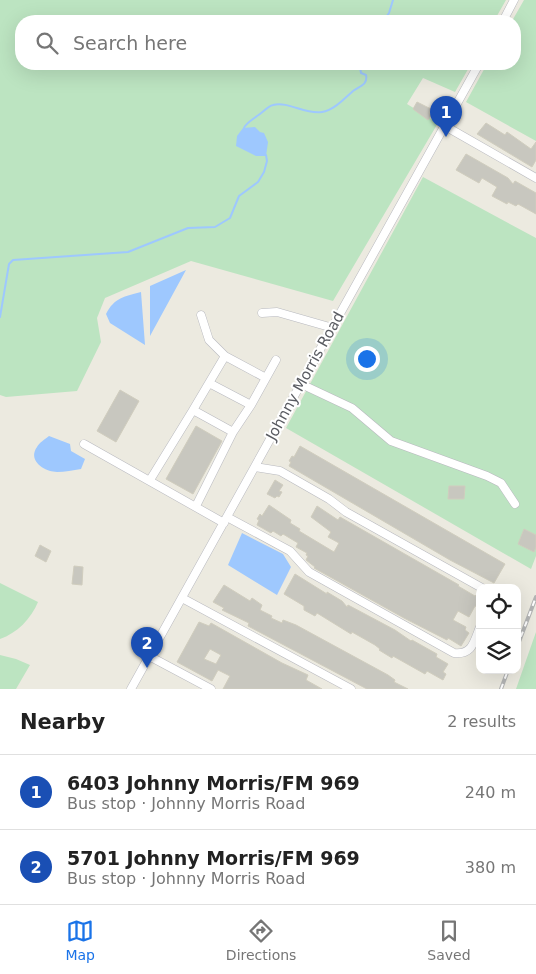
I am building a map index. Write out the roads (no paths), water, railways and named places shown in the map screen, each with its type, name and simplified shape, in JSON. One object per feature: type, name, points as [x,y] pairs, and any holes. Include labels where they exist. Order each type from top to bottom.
[{"type":"street","points":[[506,15],[514,0]]},
{"type":"street","name":"Johnny Morris Road","points":[[131,689],[476,70]]},
{"type":"street","points":[[445,126],[536,178]]},
{"type":"street","points":[[262,313],[277,312],[333,328]]},
{"type":"street","points":[[201,315],[209,340],[225,356],[266,378]]},
{"type":"street","points":[[150,480],[225,356]]},
{"type":"street","points":[[196,506],[233,432],[276,360]]},
{"type":"street","points":[[209,383],[251,404]]},
{"type":"street","points":[[301,384],[352,408],[391,441],[487,476],[500,483],[515,504]]},
{"type":"street","points":[[193,410],[233,432]]},
{"type":"street","points":[[84,444],[196,506],[290,551],[309,572],[454,653],[466,653],[470,649],[479,629]]},
{"type":"street","points":[[255,467],[280,471],[329,499],[338,508],[476,585]]},
{"type":"street","points":[[182,598],[351,689]]},
{"type":"street","points":[[149,656],[211,689]]},
{"type":"water","points":[[255,127],[264,133],[268,142],[266,156],[256,156],[236,146],[237,136],[243,128]]},
{"type":"water","points":[[186,270],[150,336],[150,286]]},
{"type":"water","points":[[141,292],[145,345],[110,323],[106,314],[116,301],[125,296]]},
{"type":"water","points":[[49,436],[70,444],[71,451],[85,459],[81,469],[52,472],[39,465],[34,457],[34,452],[39,444]]},
{"type":"water","points":[[242,533],[283,554],[291,567],[277,595],[228,565]]},
{"type":"waterway","points":[[388,15],[393,0]]},
{"type":"waterway","points":[[244,128],[249,122],[273,105],[285,105],[309,112],[322,112],[331,109],[365,83],[366,75],[361,73],[360,70]]},
{"type":"waterway","points":[[0,317],[9,264],[13,260],[128,252],[188,228],[215,227],[230,218],[239,196],[258,182],[264,172],[267,161],[266,155]]},
{"type":"railway","points":[[521,636],[536,597]]},
{"type":"railway","points":[[501,689],[507,674]]},
{"type":"place","name":"6403 Johnny Morris/FM 969","points":[[446,137]]},
{"type":"place","name":"5701 Johnny Morris/FM 969","points":[[147,668]]}]
